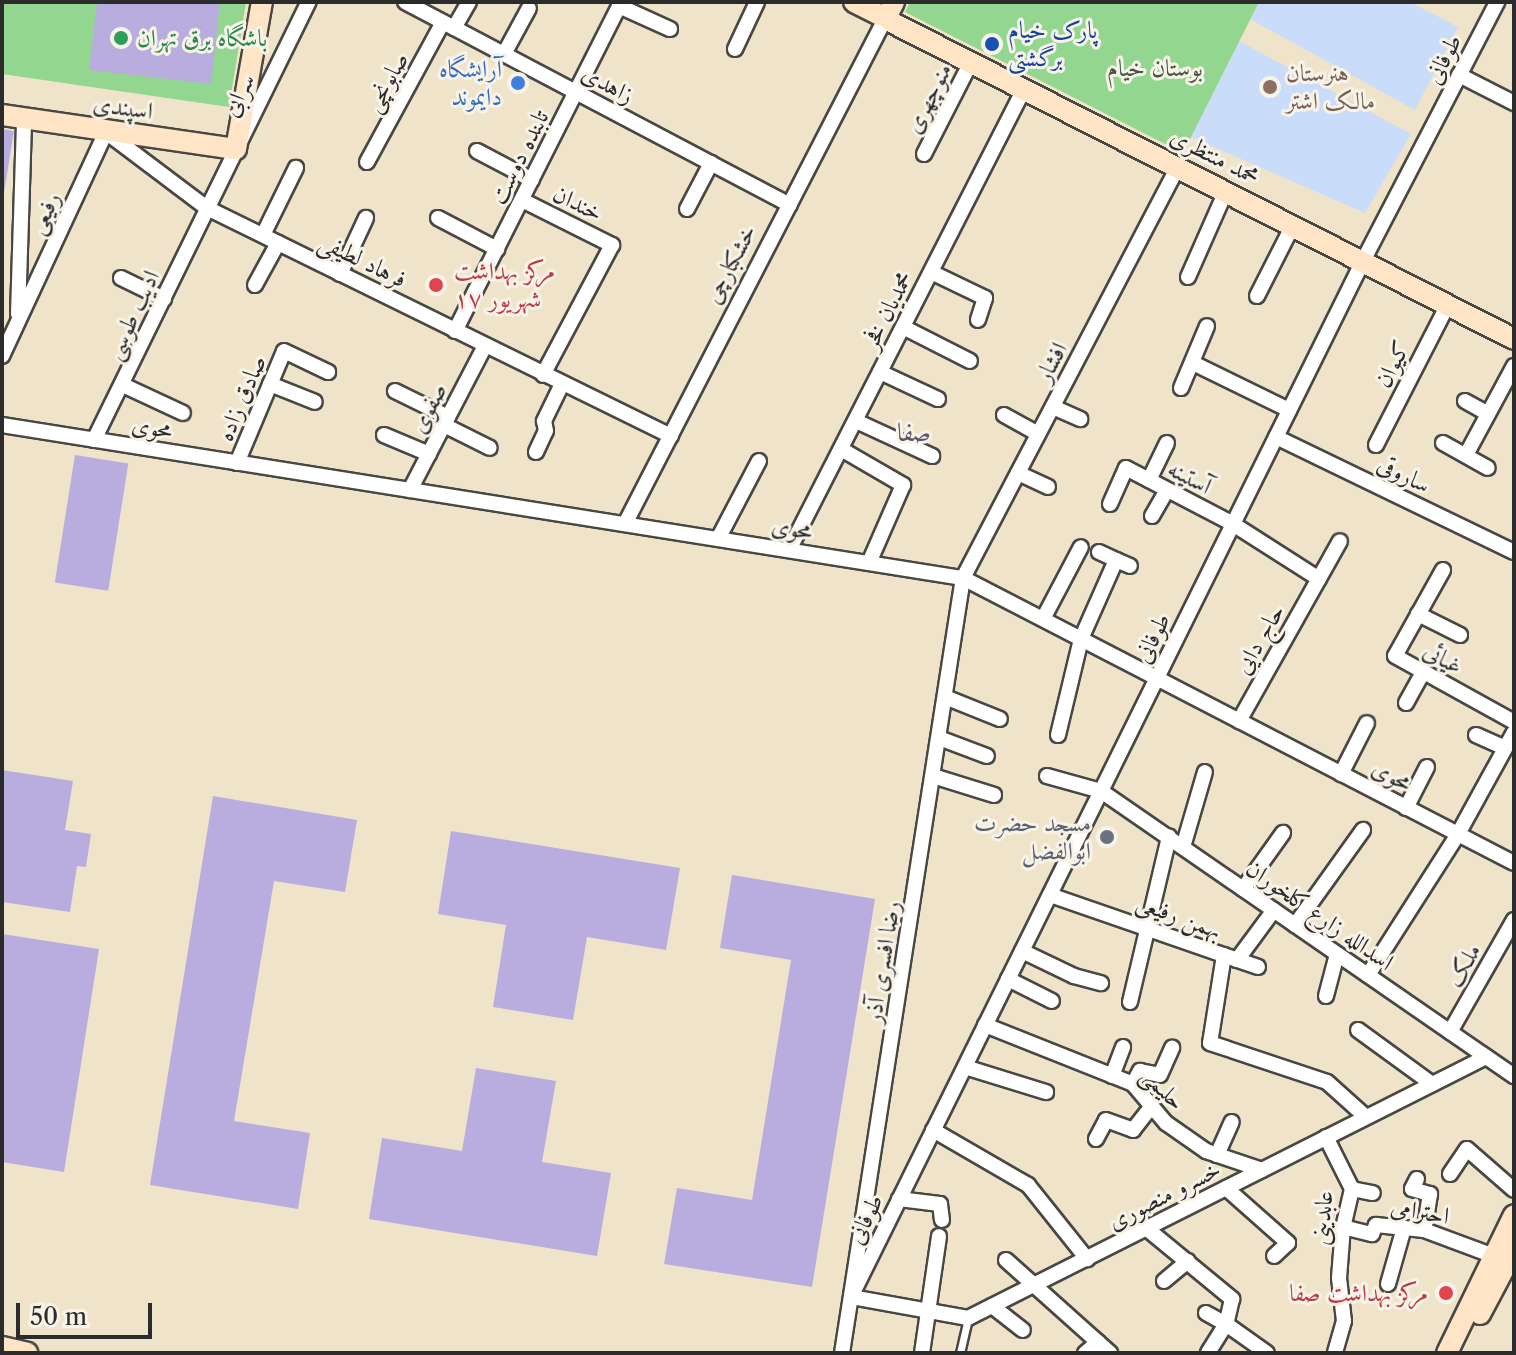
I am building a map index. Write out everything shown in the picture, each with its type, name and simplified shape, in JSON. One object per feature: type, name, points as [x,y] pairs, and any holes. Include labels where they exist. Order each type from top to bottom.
[{"type":"main road","points":[[236,149],[262,2]]},
{"type":"main road","name":"محمد منتظری","points":[[854,2],[887,15],[971,62],[1514,339]]},
{"type":"main road","name":"اسپندی","points":[[2,115],[236,149]]},
{"type":"main road","points":[[1454,1352],[1507,1260],[1514,1215]]},
{"type":"main road","points":[[2,1347],[27,1353]]},
{"type":"street","name":"سرابی","points":[[207,208],[309,2]]},
{"type":"street","name":"زاهدی","points":[[405,2],[790,205]]},
{"type":"street","name":"صابونچی","points":[[367,162],[449,25],[469,2]]},
{"type":"street","points":[[735,49],[757,2]]},
{"type":"street","name":"طوفانی","points":[[851,1297],[1363,261],[1497,2]]},
{"type":"street","points":[[620,4],[670,29]]},
{"type":"street","name":"تابنده دوست","points":[[455,331],[620,4]]},
{"type":"street","points":[[504,54],[529,8]]},
{"type":"street","name":"خشکبارچی","points":[[625,524],[887,15]]},
{"type":"street","name":"منوچهری","points":[[924,154],[971,62]]},
{"type":"street","points":[[1459,75],[1514,103]]},
{"type":"street","name":"محمدیان فخر","points":[[789,550],[1024,89]]},
{"type":"street","points":[[18,322],[24,119]]},
{"type":"street","name":"فرهاد لطیفی","points":[[106,132],[207,208],[671,436]]},
{"type":"street","name":"رفیعی","points":[[2,356],[106,132]]},
{"type":"street","points":[[477,151],[532,180]]},
{"type":"street","points":[[687,209],[711,163]]},
{"type":"street","name":"افشار","points":[[963,578],[1178,167]]},
{"type":"street","points":[[263,235],[296,168]]},
{"type":"street","points":[[1188,277],[1226,191]]},
{"type":"street","name":"خندان","points":[[522,200],[612,245],[543,375]]},
{"type":"street","name":"ادیب طوسی","points":[[94,440],[207,208]]},
{"type":"street","points":[[340,274],[366,218]]},
{"type":"street","points":[[438,218],[497,249]]},
{"type":"street","points":[[1257,296],[1293,225]]},
{"type":"street","points":[[255,285],[278,243]]},
{"type":"street","points":[[931,272],[985,298],[978,320]]},
{"type":"street","points":[[121,278],[164,299]]},
{"type":"street","name":"کیوان","points":[[1376,445],[1448,304]]},
{"type":"street","points":[[1181,388],[1207,326]]},
{"type":"street","points":[[903,327],[970,361]]},
{"type":"street","name":"صفوی","points":[[410,490],[485,346]]},
{"type":"street","name":"صادق زاده","points":[[237,463],[284,351],[328,372]]},
{"type":"street","points":[[1193,363],[1289,410]]},
{"type":"street","points":[[1466,455],[1514,366]]},
{"type":"street","points":[[880,372],[938,399]]},
{"type":"street","points":[[270,384],[315,402]]},
{"type":"street","points":[[536,452],[546,431],[544,421],[562,384]]},
{"type":"street","points":[[123,385],[183,413]]},
{"type":"street","points":[[395,391],[490,448]]},
{"type":"street","points":[[1465,401],[1488,414]]},
{"type":"street","points":[[1053,407],[1080,419]]},
{"type":"street","points":[[1004,415],[1038,434]]},
{"type":"street","points":[[856,421],[932,456]]},
{"type":"street","name":"محوی","points":[[2,425],[963,578],[1514,863]]},
{"type":"street","points":[[384,435],[429,454]]},
{"type":"street","name":"ساروقی","points":[[1276,437],[1514,552]]},
{"type":"street","points":[[1149,480],[1167,443]]},
{"type":"street","points":[[1443,443],[1488,468]]},
{"type":"street","points":[[841,449],[903,485],[869,563]]},
{"type":"street","points":[[718,539],[759,461]]},
{"type":"street","name":"آستینه","points":[[1110,504],[1126,468],[1233,524]]},
{"type":"street","points":[[1018,473],[1048,487]]},
{"type":"street","points":[[1152,516],[1167,490]]},
{"type":"street","points":[[1233,524],[1319,579]]},
{"type":"street","name":"حاج دایی","points":[[1239,721],[1340,541]]},
{"type":"street","points":[[1043,619],[1081,547]]},
{"type":"street","points":[[1058,735],[1081,639],[1123,563],[1099,552]]},
{"type":"street","name":"غیائی","points":[[1443,570],[1395,656],[1514,722]]},
{"type":"street","name":"رضا افسری آذر","points":[[842,1353],[963,578]]},
{"type":"street","points":[[1418,614],[1460,635]]},
{"type":"street","points":[[1406,703],[1423,672]]},
{"type":"street","points":[[945,697],[1000,719]]},
{"type":"street","points":[[1341,774],[1367,723]]},
{"type":"street","points":[[1368,975],[1458,834],[1514,732]]},
{"type":"street","points":[[1476,735],[1505,748]]},
{"type":"street","points":[[939,738],[987,756]]},
{"type":"street","points":[[1406,808],[1427,767]]},
{"type":"street","points":[[1183,847],[1205,772]]},
{"type":"street","points":[[933,776],[994,795]]},
{"type":"street","name":"اسدالله زارع کلخوران","points":[[1047,776],[1101,791],[1514,1076]]},
{"type":"street","points":[[1295,925],[1363,830]]},
{"type":"street","points":[[1243,889],[1283,833]]},
{"type":"street","points":[[1130,1002],[1151,928],[1169,837]]},
{"type":"street","name":"بهمن رفیعی","points":[[1050,895],[1230,957],[1210,1043],[1327,1082],[1366,1117]]},
{"type":"street","points":[[1258,967],[1230,957],[1274,910]]},
{"type":"street","name":"ملک","points":[[1450,1032],[1514,920]]},
{"type":"street","points":[[1022,951],[1074,976],[1101,983]]},
{"type":"street","points":[[1326,996],[1337,954]]},
{"type":"street","points":[[1008,979],[1052,1001]]},
{"type":"street","name":"حلیمی","points":[[985,1025],[1133,1084],[1150,1108],[1217,1155],[1262,1170]]},
{"type":"street","points":[[1358,1030],[1432,1084]]},
{"type":"street","points":[[1112,1076],[1123,1047]]},
{"type":"street","points":[[1133,1084],[1140,1071],[1160,1075],[1172,1048]]},
{"type":"street","name":"خسرو منصوری","points":[[968,1318],[1486,1057]]},
{"type":"street","points":[[965,1067],[1046,1092]]},
{"type":"street","points":[[1096,1139],[1106,1120],[1133,1130],[1150,1108]]},
{"type":"street","points":[[1217,1155],[1232,1122]]},
{"type":"street","points":[[933,1130],[1028,1185],[1087,1259]]},
{"type":"street","name":"عابدینی","points":[[1326,1137],[1352,1189],[1343,1227],[1339,1278],[1344,1321],[1335,1353]]},
{"type":"street","points":[[1450,1174],[1467,1149],[1514,1190]]},
{"type":"street","points":[[1417,1179],[1412,1189],[1430,1194],[1424,1230]]},
{"type":"street","points":[[1226,1188],[1288,1243],[1274,1256]]},
{"type":"street","points":[[1352,1189],[1373,1193]]},
{"type":"street","points":[[899,1199],[940,1204],[942,1220]]},
{"type":"street","name":"احترامی","points":[[1343,1227],[1372,1234],[1376,1225],[1424,1230],[1507,1260]]},
{"type":"street","points":[[1146,1228],[1232,1299],[1226,1324],[1208,1353]]},
{"type":"street","points":[[1388,1284],[1404,1228]]},
{"type":"street","points":[[922,1353],[924,1310],[939,1236]]},
{"type":"street","points":[[1006,1260],[1110,1353]]},
{"type":"street","points":[[1164,1281],[1188,1261]]},
{"type":"street","points":[[851,1297],[968,1318]]},
{"type":"street","points":[[992,1306],[1023,1330]]},
{"type":"street","points":[[1206,1313],[1265,1352]]},
{"type":"street","points":[[1085,1353],[1098,1342]]},
{"type":"lane","points":[[960,1353],[968,1318]]},
{"type":"shaded area","points":[[1259,2],[1410,2],[1458,27],[1415,110],[1250,19]]},
{"type":"shaded area","name":"هنرستان مالک اشتر","points":[[1239,41],[1411,134],[1365,213],[1191,137]]},
{"type":"green space","name":"باشگاه برق تهران","points":[[2,2],[246,2],[229,107],[2,74]]},
{"type":"green space","name":"بوستان خیام","points":[[910,2],[1259,2],[1183,153],[905,12]]},
{"type":"building","points":[[97,2],[220,2],[211,84],[89,70]]},
{"type":"building","points":[[2,129],[14,131],[2,206]]},
{"type":"building","points":[[75,455],[128,463],[108,591],[55,582]]},
{"type":"building","points":[[2,770],[73,781],[65,830],[91,834],[86,867],[77,866],[70,912],[2,902]]},
{"type":"building","points":[[213,796],[357,820],[345,892],[274,881],[234,1121],[310,1133],[298,1209],[150,1185]]},
{"type":"building","points":[[451,831],[680,868],[666,950],[587,937],[573,1020],[493,1007],[506,925],[438,914]]},
{"type":"building","points":[[732,875],[875,899],[812,1287],[664,1264],[677,1188],[752,1200],[791,960],[720,948]]},
{"type":"building","points":[[2,934],[99,949],[64,1172],[2,1162]]},
{"type":"building","points":[[476,1068],[556,1081],[542,1162],[611,1173],[597,1256],[369,1219],[382,1138],[462,1151]]},
{"type":"place","name":"باشگاه برق تهران","points":[[121,38]]},
{"type":"place","name":"پارک خیام برگشتی","points":[[992,44]]},
{"type":"place","name":"آرایشگاه دایموند","points":[[518,83]]},
{"type":"place","name":"هنرستان مالک اشتر","points":[[1270,87]]},
{"type":"place","name":"مرکز بهداشت ۱۷ شهریور","points":[[436,285]]},
{"type":"place","name":"مسجد حضرت ابوالفضل","points":[[1107,837]]},
{"type":"place","name":"مرکز بهداشت صفا","points":[[1446,1293]]},
{"type":"district","name":"صفا","points":[[914,433]]}]
